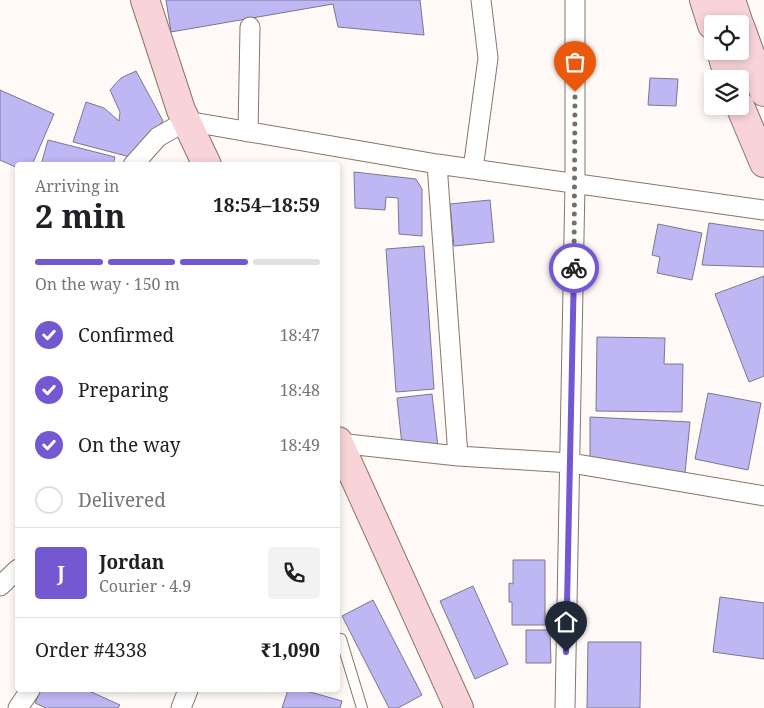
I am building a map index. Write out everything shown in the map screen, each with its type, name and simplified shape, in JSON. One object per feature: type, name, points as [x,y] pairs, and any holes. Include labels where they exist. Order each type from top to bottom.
[{"type":"street","points":[[145,0],[181,110],[206,162]]},
{"type":"street","points":[[473,169],[488,58],[481,0]]},
{"type":"street","points":[[565,708],[575,184],[575,0]]},
{"type":"street","points":[[704,0],[709,15]]},
{"type":"street","points":[[735,11],[764,92]]},
{"type":"street","points":[[248,132],[250,27]]},
{"type":"street","points":[[744,115],[764,163]]},
{"type":"street","points":[[136,162],[158,137],[186,121],[436,164],[764,210]]},
{"type":"street","points":[[436,164],[458,456]]},
{"type":"street","points":[[340,442],[458,456],[571,463],[764,496]]},
{"type":"street","points":[[340,446],[459,708]]},
{"type":"street","points":[[0,586],[15,572]]},
{"type":"street","points":[[18,708],[29,692]]},
{"type":"street","points":[[182,708],[187,692]]},
{"type":"lane","points":[[341,639],[362,708]]},
{"type":"building","points":[[166,0],[420,0],[424,35],[338,27],[333,4],[171,32]]},
{"type":"building","points":[[136,71],[163,121],[134,158],[73,142],[86,102],[104,108],[119,121],[120,112],[110,90],[121,78]]},
{"type":"building","points":[[650,78],[678,79],[676,106],[648,105]]},
{"type":"building","points":[[0,90],[54,114],[33,162],[15,162],[15,167],[0,160]]},
{"type":"building","points":[[48,140],[115,157],[114,162],[42,162]]},
{"type":"building","points":[[354,172],[416,179],[422,189],[422,236],[399,234],[398,198],[386,197],[385,210],[355,208]]},
{"type":"building","points":[[490,200],[494,242],[454,246],[450,204]]},
{"type":"building","points":[[709,223],[764,231],[764,267],[702,265]]},
{"type":"building","points":[[658,224],[702,233],[692,280],[657,273],[660,257],[652,255]]},
{"type":"building","points":[[424,246],[434,389],[396,392],[386,249]]},
{"type":"building","points":[[764,276],[764,376],[749,382],[715,294]]},
{"type":"building","points":[[597,337],[665,338],[664,364],[683,364],[682,412],[596,411]]},
{"type":"building","points":[[708,393],[761,403],[748,470],[695,459]]},
{"type":"building","points":[[432,394],[438,447],[402,445],[397,398]]},
{"type":"building","points":[[590,417],[690,422],[685,473],[590,462]]},
{"type":"building","points":[[513,560],[545,560],[545,625],[512,625],[512,602],[509,602],[509,583],[513,584]]},
{"type":"building","points":[[473,586],[508,664],[475,679],[440,601]]},
{"type":"building","points":[[720,597],[764,603],[764,659],[713,652]]},
{"type":"building","points":[[373,600],[422,695],[398,708],[389,708],[342,616]]},
{"type":"building","points":[[526,630],[550,630],[551,663],[526,663]]},
{"type":"building","points":[[588,642],[641,642],[640,708],[587,708]]},
{"type":"building","points":[[40,692],[91,692],[120,705],[118,708],[46,708],[35,703]]},
{"type":"building","points":[[287,692],[310,692],[342,701],[340,708],[282,708]]},
{"type":"way so far","points":[[574,268],[575,92]]},
{"type":"route","points":[[566,652],[574,268]]}]
